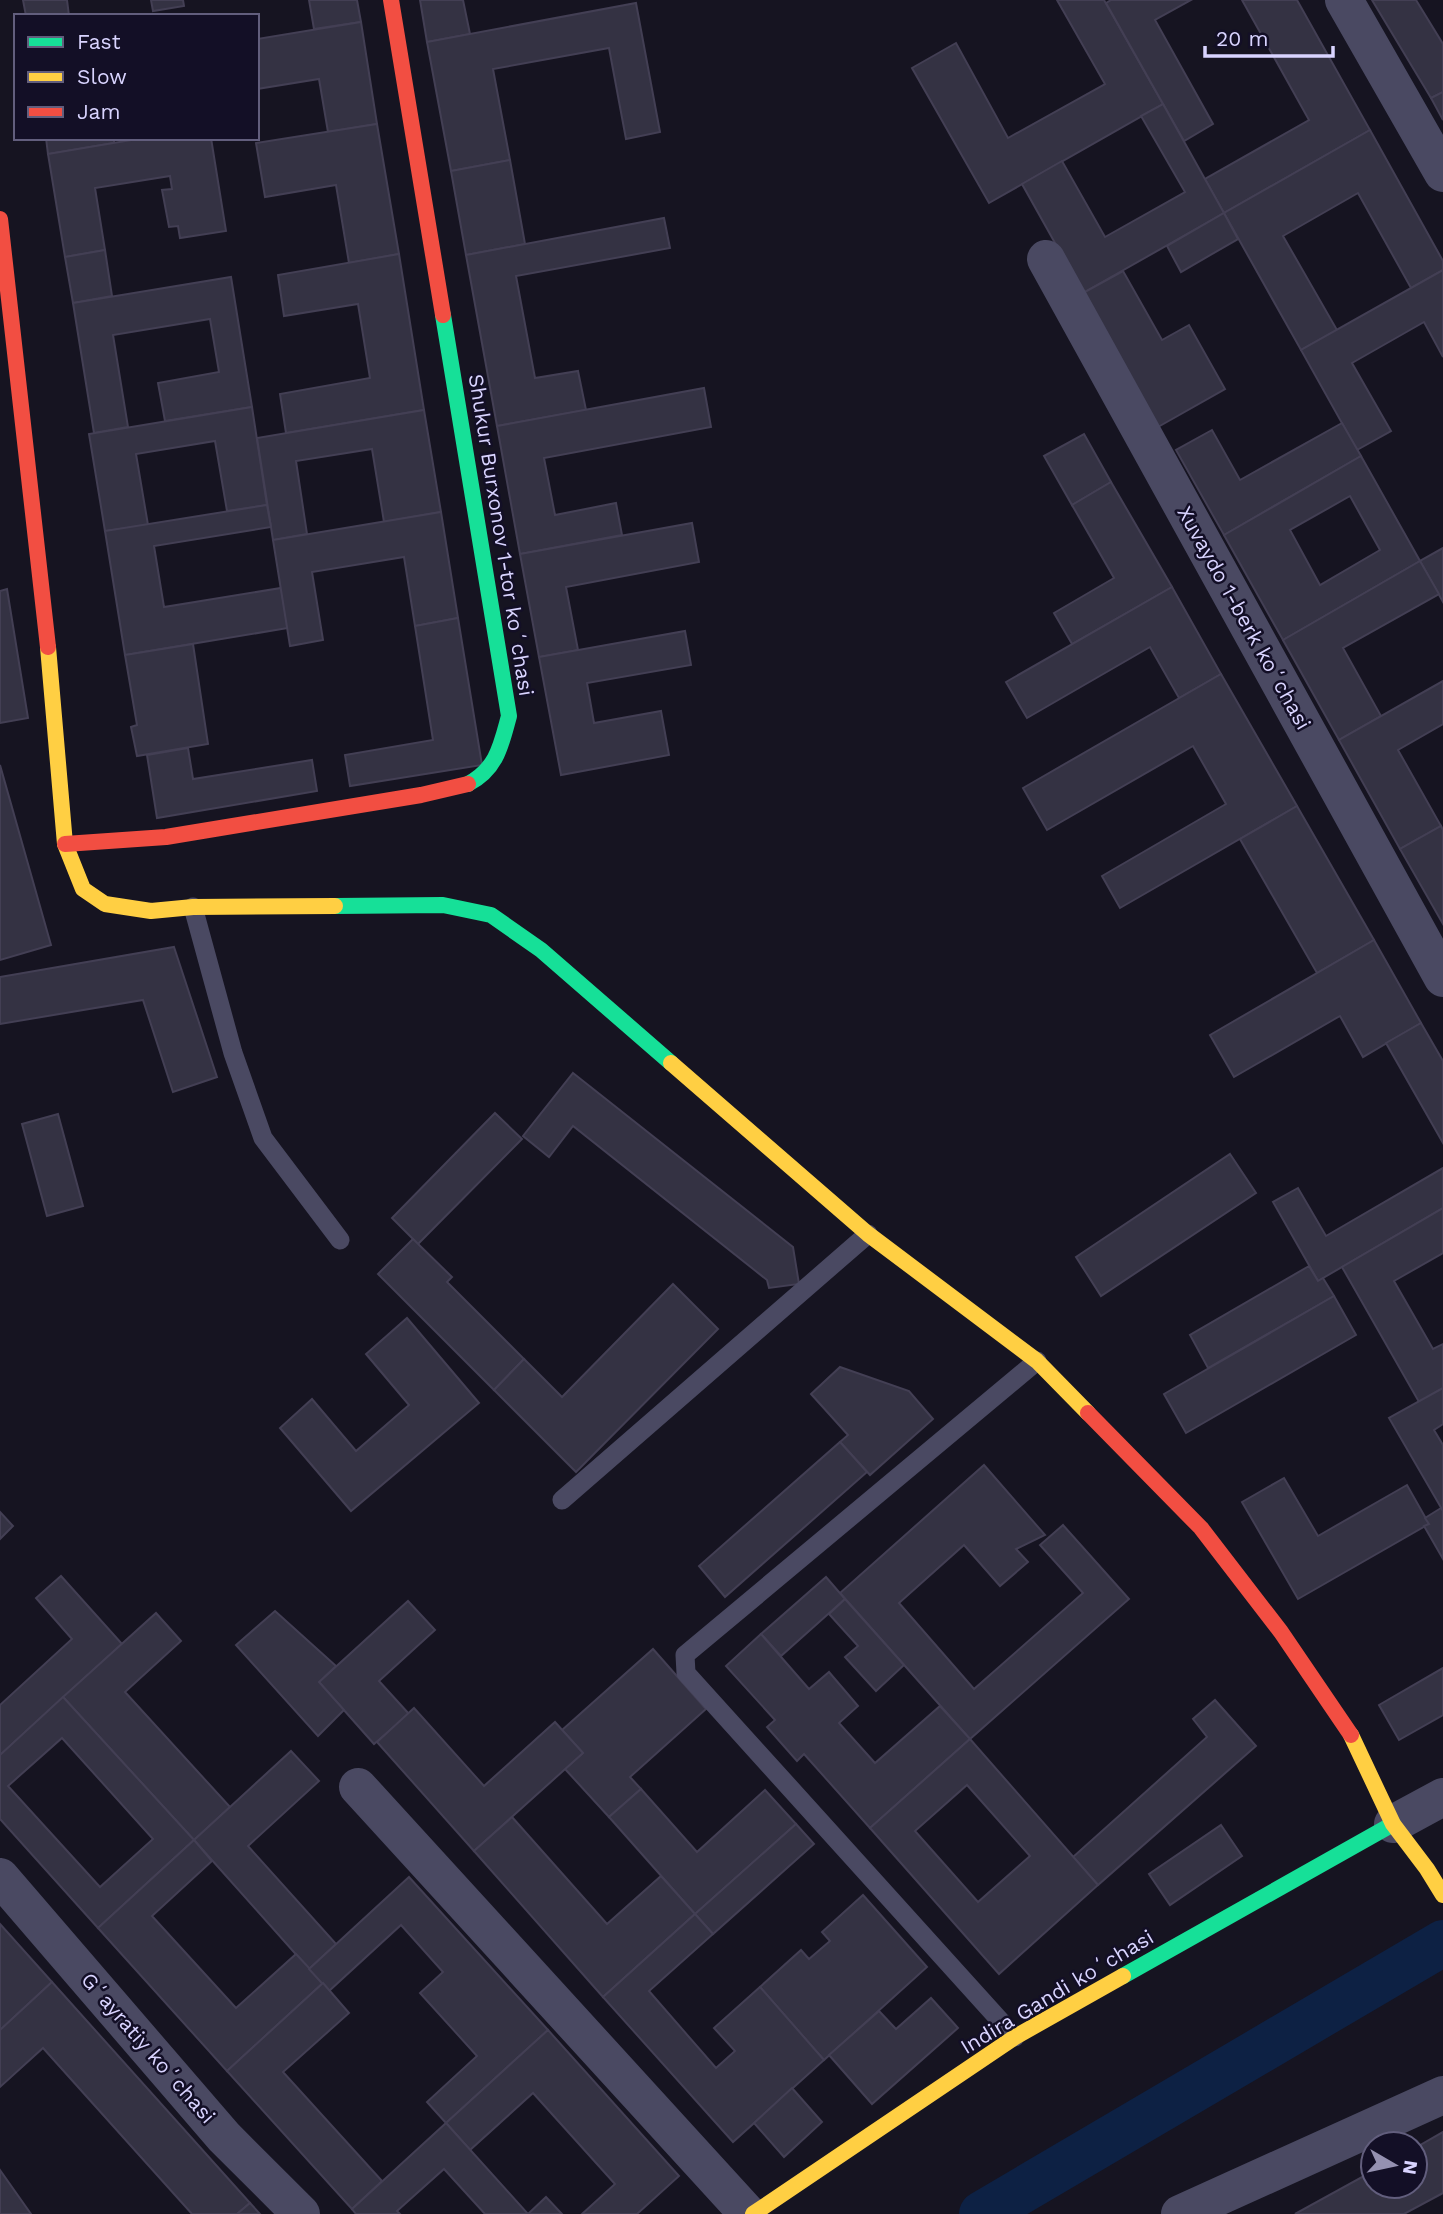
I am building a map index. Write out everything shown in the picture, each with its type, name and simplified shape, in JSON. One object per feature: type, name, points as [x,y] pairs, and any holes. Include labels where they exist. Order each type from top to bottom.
[{"type":"street","name":"Shukur Burxonov 1-tor koʻchasi","points":[[65,844],[166,837],[421,796],[470,782],[487,771],[500,749],[509,716],[391,0]]},
{"type":"street","points":[[1344,0],[1443,173]]},
{"type":"street","points":[[0,219],[49,655],[65,844],[83,889],[105,904],[151,911],[193,907],[443,905],[491,915],[541,950],[868,1234],[1037,1362],[1201,1528],[1281,1632],[1351,1734],[1393,1825],[1443,1895]]},
{"type":"street","name":"Xuvaydo 1-berk koʻchasi","points":[[1046,259],[1443,978]]},
{"type":"street","points":[[358,1787],[751,2214]]},
{"type":"street","points":[[1393,1825],[1443,1797]]},
{"type":"street","name":"Indira Gandi koʻchasi","points":[[751,2214],[1015,2037],[1393,1825]]},
{"type":"street","name":"Gʻayratiy koʻchasi","points":[[0,1877],[224,2137],[301,2214]]},
{"type":"street","points":[[1180,2214],[1443,2095]]},
{"type":"lane","points":[[193,907],[233,1053],[263,1138],[340,1240]]},
{"type":"lane","points":[[562,1500],[868,1234]]},
{"type":"lane","points":[[1015,2037],[686,1673],[685,1655],[1037,1362]]},
{"type":"building","points":[[23,0],[67,0],[69,14],[26,14]]},
{"type":"building","points":[[151,0],[183,0],[184,6],[153,11]]},
{"type":"building","points":[[309,0],[357,0],[361,22],[314,29]]},
{"type":"building","points":[[420,0],[463,0],[470,34],[427,42]]},
{"type":"building","points":[[1057,0],[1104,0],[1163,104],[989,203],[912,68],[956,43],[1008,138],[1105,84]]},
{"type":"building","points":[[1111,0],[1191,0],[1155,20],[1213,124],[1184,141],[1106,3]]},
{"type":"building","points":[[1242,0],[1297,0],[1370,130],[1224,213],[1205,179],[1309,120]]},
{"type":"building","points":[[1372,0],[1416,0],[1443,44],[1443,92],[1431,98]]},
{"type":"building","points":[[636,3],[660,132],[626,139],[609,48],[493,69],[510,160],[451,171],[427,42]]},
{"type":"building","points":[[361,22],[377,124],[328,132],[319,79],[259,89],[259,39]]},
{"type":"building","points":[[1443,92],[1443,120],[1431,98]]},
{"type":"building","points":[[1163,104],[1224,213],[1083,293],[1022,184],[1062,161],[1105,237],[1185,192],[1141,116]]},
{"type":"building","points":[[377,124],[399,254],[349,263],[336,185],[265,197],[256,143]]},
{"type":"building","points":[[1370,130],[1443,261],[1443,270],[1411,288],[1358,193],[1283,236],[1337,330],[1301,350],[1224,213]]},
{"type":"building","points":[[46,140],[114,140],[114,143],[48,154]]},
{"type":"building","points":[[131,140],[211,140],[226,231],[180,238],[178,226],[169,227],[162,190],[172,189],[170,176],[95,188],[105,250],[65,257],[48,154]]},
{"type":"building","points":[[510,160],[525,244],[466,255],[451,171]]},
{"type":"building","points":[[1224,213],[1238,239],[1181,272],[1167,246]]},
{"type":"building","points":[[664,218],[670,248],[516,276],[535,378],[578,371],[586,410],[497,426],[466,255]]},
{"type":"building","points":[[105,250],[112,296],[73,303],[65,257]]},
{"type":"building","points":[[399,254],[424,410],[286,433],[280,394],[370,378],[358,304],[284,316],[278,275]]},
{"type":"building","points":[[1443,270],[1443,357],[1424,322],[1352,363],[1391,431],[1357,450],[1301,350]]},
{"type":"building","points":[[1123,271],[1162,340],[1189,325],[1225,389],[1158,427],[1083,293]]},
{"type":"building","points":[[231,277],[252,407],[165,421],[158,383],[219,372],[210,319],[113,335],[128,427],[94,433],[73,303]]},
{"type":"building","points":[[704,388],[711,427],[544,458],[555,515],[616,503],[622,535],[520,554],[497,426]]},
{"type":"building","points":[[252,407],[267,505],[227,511],[215,441],[136,454],[148,525],[105,531],[89,434]]},
{"type":"building","points":[[424,410],[441,512],[384,522],[372,449],[296,461],[307,534],[273,540],[257,438]]},
{"type":"building","points":[[1342,423],[1361,456],[1224,535],[1176,450],[1212,430],[1240,480]]},
{"type":"building","points":[[1084,434],[1111,482],[1072,505],[1044,456]]},
{"type":"building","points":[[1361,456],[1420,561],[1283,640],[1224,535]],"holes":[[[1350,496],[1380,550],[1320,585],[1290,530]]]},
{"type":"building","points":[[1111,482],[1172,587],[1072,644],[1054,613],[1114,578],[1072,505]]},
{"type":"building","points":[[267,505],[271,527],[154,546],[164,607],[281,588],[288,628],[125,655],[105,531]]},
{"type":"building","points":[[441,512],[458,618],[415,626],[404,557],[312,572],[323,640],[290,646],[273,540]]},
{"type":"building","points":[[692,523],[699,562],[566,587],[578,650],[539,657],[520,554]]},
{"type":"building","points":[[1443,548],[1443,602],[1420,561]]},
{"type":"building","points":[[1420,561],[1439,594],[1343,648],[1381,716],[1339,740],[1283,640]]},
{"type":"building","points":[[1172,587],[1221,674],[1179,698],[1150,647],[1027,718],[1006,682]]},
{"type":"building","points":[[7,589],[28,718],[0,723],[0,591]]},
{"type":"building","points":[[458,618],[482,765],[350,786],[345,755],[433,740],[415,626]]},
{"type":"building","points":[[685,631],[691,665],[587,683],[594,723],[661,711],[669,755],[561,775],[539,657]]},
{"type":"building","points":[[193,644],[208,744],[137,756],[131,727],[137,725],[125,655]]},
{"type":"building","points":[[1221,674],[1297,806],[1120,908],[1102,876],[1226,804],[1193,746],[1047,830],[1023,788]]},
{"type":"building","points":[[1443,681],[1443,724],[1398,750],[1441,826],[1400,849],[1339,740]]},
{"type":"building","points":[[188,748],[193,779],[312,760],[317,791],[157,818],[147,755]]},
{"type":"building","points":[[0,765],[51,945],[0,960]]},
{"type":"building","points":[[1297,806],[1374,940],[1317,973],[1240,839]]},
{"type":"building","points":[[1441,826],[1443,830],[1443,924],[1400,849]]},
{"type":"building","points":[[1374,940],[1421,1023],[1363,1057],[1340,1016],[1234,1077],[1210,1035]]},
{"type":"building","points":[[174,947],[217,1077],[173,1092],[143,1000],[0,1024],[0,977]]},
{"type":"building","points":[[1421,1023],[1443,1061],[1443,1143],[1386,1043]]},
{"type":"building","points":[[573,1073],[793,1247],[799,1284],[769,1288],[767,1280],[573,1126],[549,1157],[523,1136]]},
{"type":"building","points":[[495,1113],[522,1139],[418,1244],[392,1218]]},
{"type":"building","points":[[58,1114],[83,1206],[47,1216],[22,1124]]},
{"type":"building","points":[[1230,1154],[1256,1193],[1101,1296],[1076,1257]]},
{"type":"building","points":[[1443,1168],[1443,1208],[1318,1281],[1273,1202],[1298,1188],[1326,1236]]},
{"type":"building","points":[[1443,1208],[1443,1253],[1394,1281],[1433,1349],[1443,1344],[1443,1388],[1419,1402],[1342,1267]]},
{"type":"building","points":[[413,1239],[452,1277],[447,1282],[524,1359],[494,1390],[378,1274]]},
{"type":"building","points":[[1309,1266],[1318,1281],[1323,1278],[1334,1296],[1208,1368],[1190,1335]]},
{"type":"building","points":[[673,1284],[718,1329],[576,1472],[494,1390],[524,1359],[562,1397]]},
{"type":"building","points":[[1334,1296],[1356,1335],[1186,1433],[1164,1394]]},
{"type":"building","points":[[407,1318],[479,1403],[351,1511],[280,1428],[312,1399],[356,1451],[409,1405],[366,1354]]},
{"type":"building","points":[[840,1367],[909,1391],[933,1419],[870,1475],[840,1442],[848,1435],[811,1394]]},
{"type":"building","points":[[1443,1388],[1443,1424],[1434,1430],[1443,1445],[1443,1511],[1389,1418]]},
{"type":"building","points":[[840,1442],[867,1472],[725,1597],[699,1566]]},
{"type":"building","points":[[984,1465],[1045,1535],[1016,1549],[1028,1562],[1000,1586],[964,1545],[899,1603],[974,1689],[1083,1593],[1040,1545],[1063,1525],[1129,1599],[970,1739],[840,1593]]},
{"type":"building","points":[[1284,1478],[1318,1536],[1407,1485],[1429,1524],[1298,1599],[1242,1502]]},
{"type":"building","points":[[1441,1508],[1443,1559],[1424,1526],[1429,1524],[1425,1518]]},
{"type":"building","points":[[0,1512],[13,1526],[0,1539]]},
{"type":"building","points":[[61,1576],[122,1644],[0,1755],[0,1705],[72,1639],[36,1598]]},
{"type":"building","points":[[826,1577],[845,1599],[781,1656],[761,1634]]},
{"type":"building","points":[[845,1599],[904,1665],[876,1691],[845,1657],[858,1646],[829,1614]]},
{"type":"building","points":[[408,1601],[435,1630],[379,1681],[409,1714],[374,1744],[319,1682]]},
{"type":"building","points":[[275,1611],[336,1666],[319,1682],[344,1710],[318,1736],[236,1645]]},
{"type":"building","points":[[156,1613],[181,1641],[125,1692],[230,1807],[194,1840],[63,1697]]},
{"type":"building","points":[[761,1634],[809,1689],[829,1672],[858,1706],[839,1723],[875,1763],[940,1706],[970,1739],[870,1828],[804,1754],[797,1761],[767,1727],[775,1720],[726,1666]]},
{"type":"building","points":[[653,1649],[706,1709],[630,1777],[641,1789],[609,1817],[565,1769],[583,1753],[562,1730]]},
{"type":"building","points":[[1443,1668],[1443,1715],[1399,1740],[1379,1705]]},
{"type":"building","points":[[63,1697],[194,1840],[98,1928],[0,1819],[0,1755]],"holes":[[[62,1738],[153,1839],[100,1887],[8,1786]]]},
{"type":"building","points":[[1215,1700],[1256,1746],[1098,1885],[1073,1857],[1207,1737],[1193,1719]]},
{"type":"building","points":[[414,1708],[484,1786],[555,1722],[583,1753],[474,1851],[377,1742]]},
{"type":"building","points":[[970,1739],[1098,1885],[999,1974],[870,1828]],"holes":[[[967,1785],[1030,1856],[978,1902],[915,1831]]]},
{"type":"building","points":[[291,1751],[319,1781],[248,1846],[336,1944],[309,1969],[194,1840]]},
{"type":"building","points":[[641,1789],[697,1852],[765,1790],[796,1824],[695,1914],[609,1817]]},
{"type":"building","points":[[512,1817],[607,1924],[661,1876],[695,1914],[603,1997],[474,1851]]},
{"type":"building","points":[[796,1824],[814,1844],[713,1934],[695,1914]]},
{"type":"building","points":[[1221,1825],[1242,1856],[1170,1905],[1149,1874]]},
{"type":"building","points":[[194,1840],[212,1861],[152,1916],[236,2008],[296,1954],[323,1983],[227,2071],[98,1928]]},
{"type":"building","points":[[409,1877],[548,2030],[446,2123],[427,2102],[477,2056],[420,1993],[443,1972],[401,1925],[329,1991],[309,1969]]},
{"type":"building","points":[[863,1895],[927,1967],[824,2060],[760,1987],[801,1950],[809,1959],[830,1941],[822,1932]]},
{"type":"building","points":[[695,1914],[713,1934],[649,1991],[716,2068],[735,2051],[714,2028],[760,1987],[824,2060],[733,2142],[603,1997]]},
{"type":"building","points":[[0,1924],[52,1982],[0,2030]]},
{"type":"building","points":[[52,1982],[250,2203],[237,2214],[192,2214],[43,2048],[0,2087],[0,2030]]},
{"type":"building","points":[[323,1983],[349,2013],[283,2072],[382,2181],[352,2209],[227,2071]]},
{"type":"building","points":[[931,1998],[958,2028],[872,2104],[829,2055],[879,2011],[896,2029]]},
{"type":"building","points":[[548,2030],[679,2176],[637,2214],[582,2214],[615,2184],[533,2093],[470,2150],[446,2123]]},
{"type":"building","points":[[792,2088],[822,2122],[784,2157],[754,2123]]},
{"type":"building","points":[[446,2123],[528,2214],[485,2214],[444,2169],[397,2211],[400,2214],[356,2214],[352,2209]]},
{"type":"building","points":[[1443,2132],[1443,2193],[1404,2214],[1295,2214],[1359,2179],[1359,2200],[1429,2200],[1429,2140]]},
{"type":"building","points":[[0,2170],[31,2214],[0,2214]]},
{"type":"building","points":[[546,2197],[562,2214],[528,2214]]},
{"type":"building","points":[[250,2203],[260,2214],[237,2214]]},
{"type":"waterway","points":[[982,2214],[1443,1943]]},
{"type":"traffic: fast","points":[[443,315],[509,716],[492,764],[468,784]]},
{"type":"traffic: fast","points":[[335,906],[443,905],[491,915],[541,950],[671,1063]]},
{"type":"traffic: fast","points":[[1123,1976],[1393,1824]]},
{"type":"traffic: slow","points":[[48,647],[65,844],[83,889],[105,904],[151,911],[193,907],[335,906]]},
{"type":"traffic: slow","points":[[671,1063],[868,1234],[1037,1361],[1088,1413]]},
{"type":"traffic: slow","points":[[1351,1735],[1393,1824],[1443,1895]]},
{"type":"traffic: slow","points":[[753,2214],[1015,2037],[1123,1976]]},
{"type":"traffic: jam","points":[[391,0],[443,315]]},
{"type":"traffic: jam","points":[[0,219],[48,647]]},
{"type":"traffic: jam","points":[[65,844],[166,837],[421,795],[468,784]]},
{"type":"traffic: jam","points":[[1088,1413],[1201,1528],[1281,1632],[1351,1735]]}]
